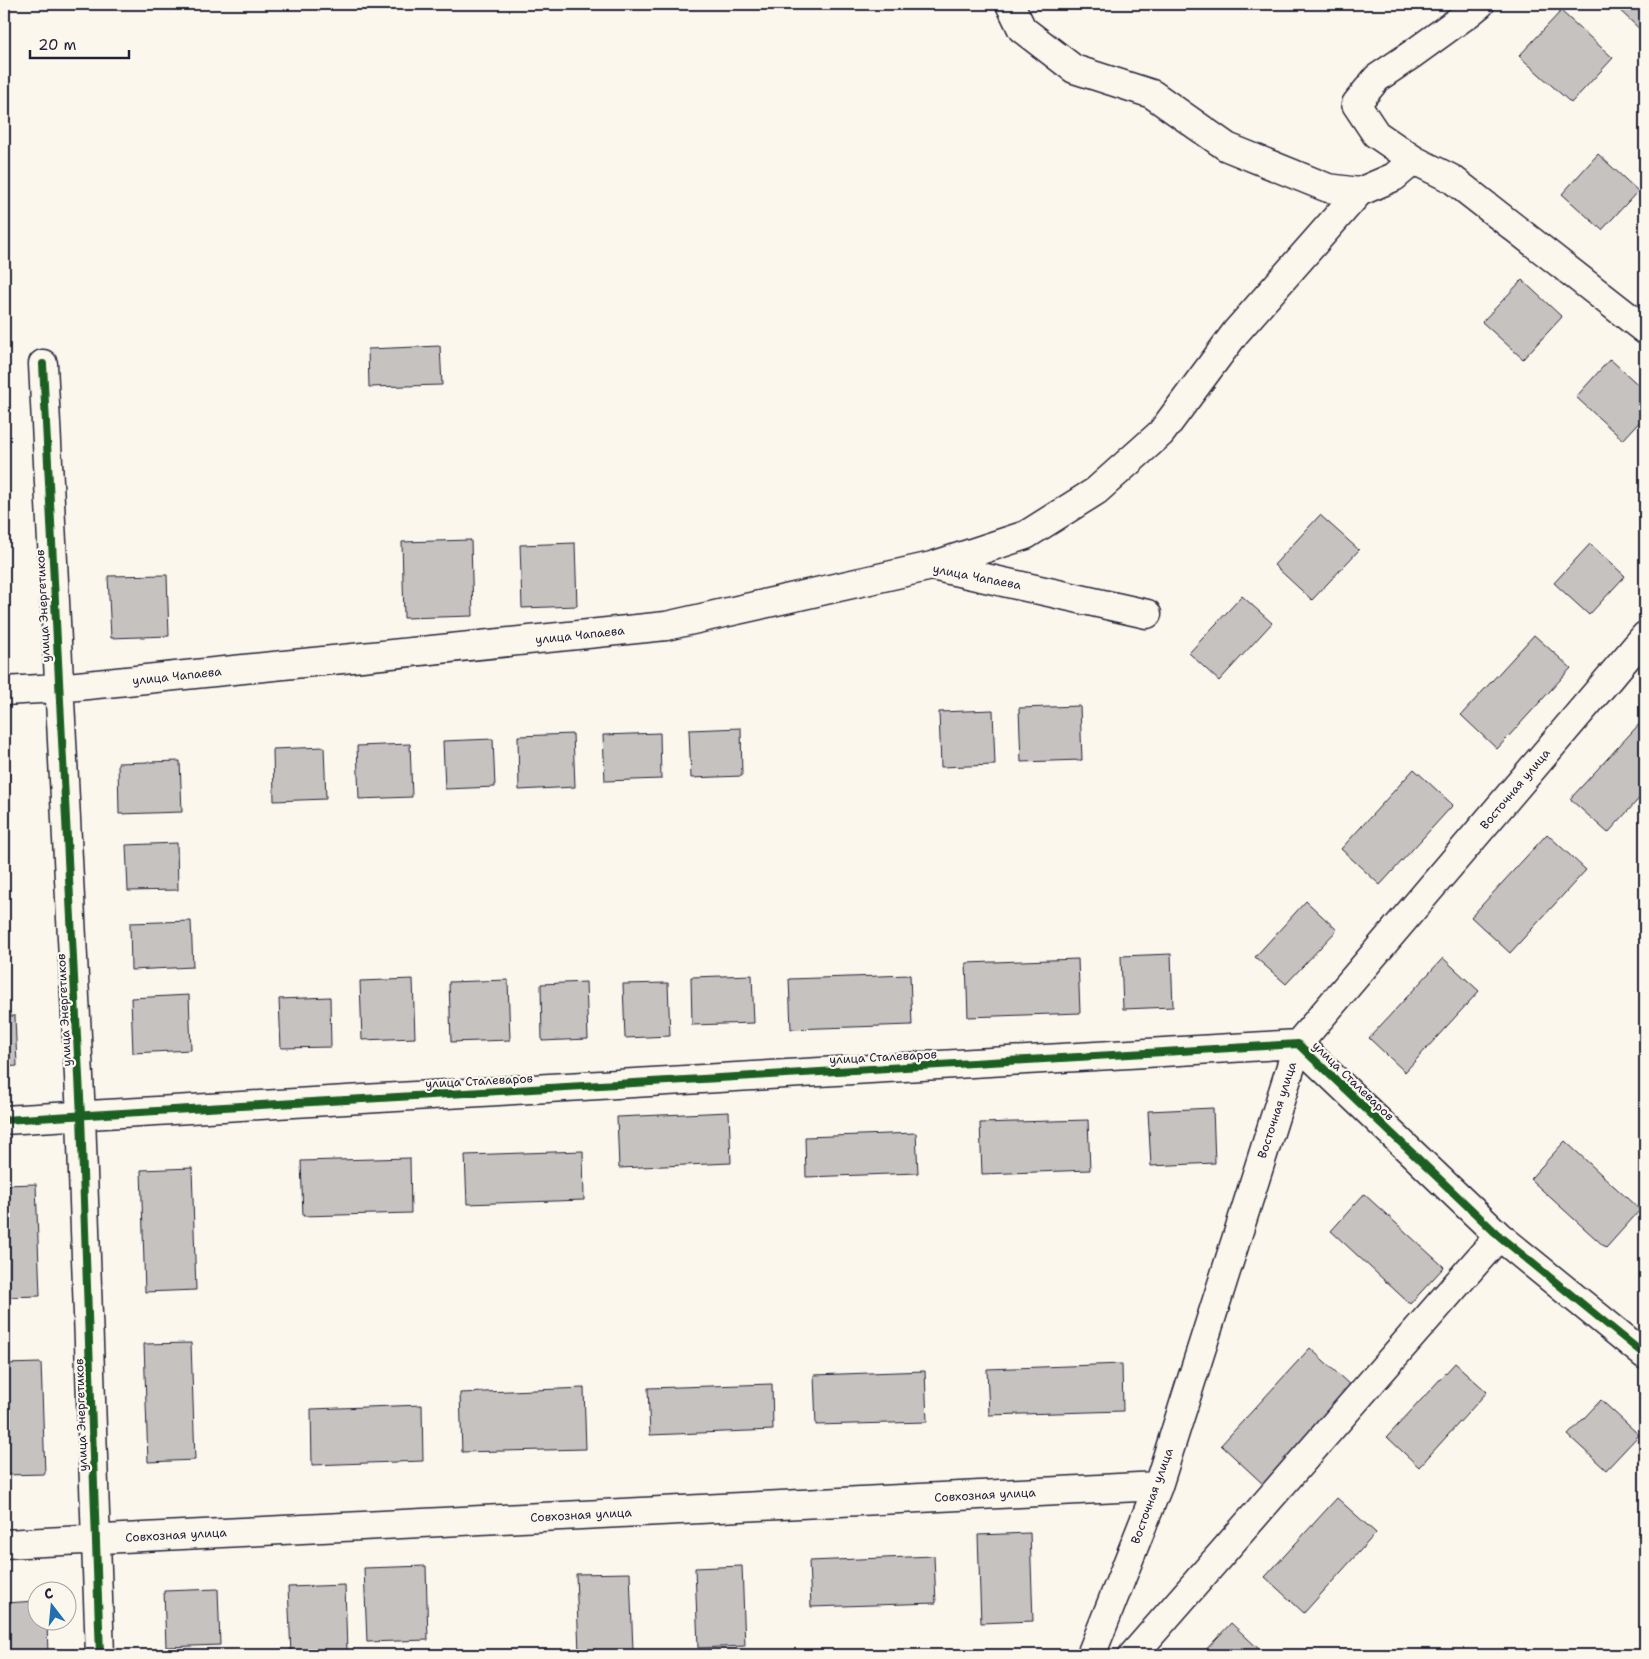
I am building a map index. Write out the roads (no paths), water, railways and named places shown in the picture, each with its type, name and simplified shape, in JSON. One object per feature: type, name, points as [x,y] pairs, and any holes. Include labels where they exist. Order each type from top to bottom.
[{"type":"street","points":[[1010,4],[1022,29],[1074,70],[1152,94],[1227,148],[1328,188],[1359,192]]},
{"type":"street","points":[[1480,4],[1377,78],[1356,104],[1376,134],[1414,160],[1452,178],[1645,330]]},
{"type":"street","points":[[932,566],[1026,535],[1096,492],[1161,433],[1236,332],[1359,192],[1394,177],[1414,160]]},
{"type":"street","name":"улица Энергетиков","points":[[43,364],[81,1116],[100,1655]]},
{"type":"street","name":"улица Чапаева","points":[[4,691],[58,688],[666,626],[932,566],[1147,614]]},
{"type":"street","name":"Восточная улица","points":[[1092,1655],[1158,1486],[1298,1044],[1645,636]]},
{"type":"street","name":"улица Сталеваров","points":[[4,1120],[1298,1044],[1500,1236],[1645,1355]]},
{"type":"street","points":[[1132,1655],[1500,1236]]},
{"type":"street","name":"Совхозная улица","points":[[4,1544],[1158,1486]]}]
